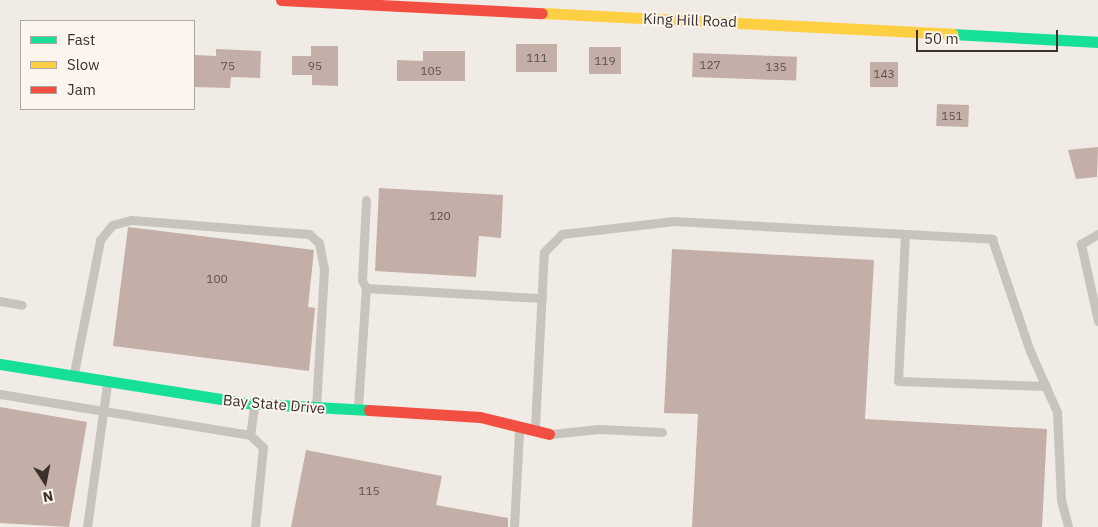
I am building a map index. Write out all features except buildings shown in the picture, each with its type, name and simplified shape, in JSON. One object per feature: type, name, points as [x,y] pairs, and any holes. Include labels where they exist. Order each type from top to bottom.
[{"type":"street","name":"King Hill Road","points":[[281,0],[1098,42]]},
{"type":"street","name":"Bay State Drive","points":[[0,364],[255,404],[358,410],[519,424],[549,434]]},
{"type":"lane","points":[[358,410],[366,288],[362,280],[366,200]]},
{"type":"lane","points":[[74,376],[100,240],[112,225],[131,220],[315,236],[324,269],[315,408]]},
{"type":"lane","points":[[534,428],[544,252],[562,234],[674,221],[992,240],[1057,412],[1061,500],[1068,527]]},
{"type":"lane","points":[[905,234],[898,381],[1046,386]]},
{"type":"lane","points":[[1098,234],[1081,244],[1098,321]]},
{"type":"lane","points":[[366,288],[542,298]]},
{"type":"lane","points":[[0,301],[22,305]]},
{"type":"lane","points":[[87,527],[107,382]]},
{"type":"lane","points":[[0,394],[103,414],[250,435],[263,447],[254,527]]},
{"type":"lane","points":[[250,435],[255,404]]},
{"type":"lane","points":[[514,527],[519,424]]},
{"type":"lane","points":[[549,434],[578,431],[662,432]]},
{"type":"traffic: fast","points":[[952,34],[1098,42]]},
{"type":"traffic: fast","points":[[0,364],[246,403],[369,410]]},
{"type":"traffic: slow","points":[[542,13],[952,34]]},
{"type":"traffic: jam","points":[[281,0],[542,13]]},
{"type":"traffic: jam","points":[[369,410],[480,417],[549,434]]}]
